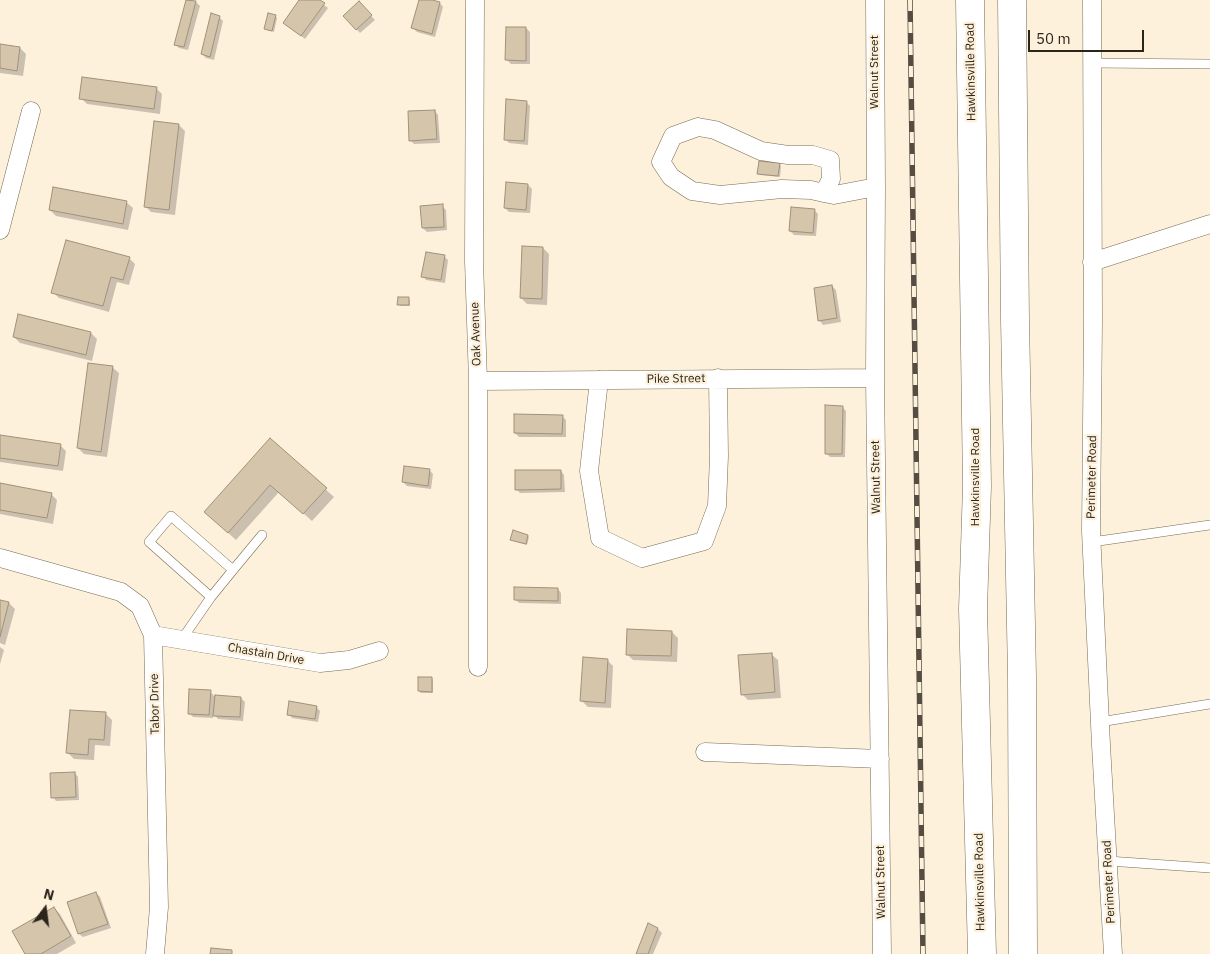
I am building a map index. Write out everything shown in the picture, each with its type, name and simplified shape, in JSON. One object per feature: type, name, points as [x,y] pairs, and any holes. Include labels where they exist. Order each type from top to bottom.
[{"type":"main road","name":"Hawkinsville Road","points":[[970,0],[977,486],[973,609],[982,954]]},
{"type":"main road","points":[[1012,0],[1015,330],[1022,677],[1023,954]]},
{"type":"street","name":"Oak Avenue","points":[[475,0],[474,261],[478,381],[478,668]]},
{"type":"street","name":"Walnut Street","points":[[875,0],[875,378],[882,954]]},
{"type":"street","name":"Perimeter Road","points":[[1092,0],[1092,542],[1113,954]]},
{"type":"street","points":[[0,230],[31,111]]},
{"type":"street","points":[[824,193],[831,179],[830,160],[814,155],[788,155],[762,151],[714,130],[698,127],[673,136],[661,162],[671,178],[692,191],[720,195],[782,189],[834,194],[876,188]]},
{"type":"street","points":[[1093,261],[1210,224]]},
{"type":"street","points":[[599,380],[589,471],[600,538],[642,558],[704,541],[717,506],[719,456],[718,378]]},
{"type":"street","name":"Pike Street","points":[[478,381],[875,378]]},
{"type":"street","name":"Tabor Drive","points":[[0,558],[120,592],[140,606],[153,636],[159,907],[155,954]]},
{"type":"street","name":"Chastain Drive","points":[[153,636],[182,639],[320,663],[349,660],[379,650]]},
{"type":"street","points":[[704,752],[880,759]]},
{"type":"lane","points":[[1092,62],[1210,64]]},
{"type":"lane","points":[[211,597],[149,542],[170,516],[233,570]]},
{"type":"lane","points":[[1092,542],[1210,525]]},
{"type":"lane","points":[[182,639],[211,597],[262,535]]},
{"type":"lane","points":[[1100,722],[1210,704]]},
{"type":"lane","points":[[1108,861],[1210,868]]},
{"type":"building","points":[[186,0],[196,1],[184,47],[174,45]]},
{"type":"building","points":[[299,0],[320,0],[325,3],[301,36],[283,23]]},
{"type":"building","points":[[419,0],[440,2],[432,34],[411,28]]},
{"type":"building","points":[[359,1],[372,15],[356,30],[343,16]]},
{"type":"building","points":[[211,13],[220,16],[210,57],[201,54]]},
{"type":"building","points":[[268,13],[276,15],[272,31],[264,29]]},
{"type":"building","points":[[506,27],[526,27],[526,61],[505,60]]},
{"type":"building","points":[[0,44],[20,47],[17,71],[0,68]]},
{"type":"building","points":[[82,77],[157,87],[154,109],[79,99]]},
{"type":"building","points":[[506,99],[527,101],[524,141],[504,140]]},
{"type":"building","points":[[435,110],[437,139],[409,141],[408,111]]},
{"type":"building","points":[[154,121],[179,124],[169,210],[144,207]]},
{"type":"building","points":[[759,161],[780,163],[778,176],[757,174]]},
{"type":"building","points":[[506,182],[528,184],[526,210],[504,208]]},
{"type":"building","points":[[53,187],[127,201],[123,224],[49,210]]},
{"type":"building","points":[[443,204],[444,227],[422,228],[420,206]]},
{"type":"building","points":[[791,207],[815,209],[813,233],[789,231]]},
{"type":"building","points":[[66,240],[130,257],[123,280],[111,277],[103,306],[51,293]]},
{"type":"building","points":[[522,246],[543,247],[542,299],[520,298]]},
{"type":"building","points":[[426,252],[445,255],[441,280],[421,277]]},
{"type":"building","points":[[832,285],[837,318],[818,321],[814,288]]},
{"type":"building","points":[[398,297],[409,297],[409,305],[397,305]]},
{"type":"building","points":[[18,314],[91,332],[86,355],[13,337]]},
{"type":"building","points":[[88,363],[113,366],[101,452],[77,448]]},
{"type":"building","points":[[825,405],[843,406],[842,454],[825,454]]},
{"type":"building","points":[[514,414],[563,415],[562,434],[514,433]]},
{"type":"building","points":[[0,435],[61,444],[58,466],[0,458]]},
{"type":"building","points":[[270,438],[327,488],[303,514],[270,485],[228,533],[204,512]]},
{"type":"building","points":[[404,466],[430,469],[428,486],[402,482]]},
{"type":"building","points":[[515,470],[561,470],[561,489],[515,490]]},
{"type":"building","points":[[0,483],[52,493],[47,518],[0,510]]},
{"type":"building","points":[[513,530],[528,535],[526,544],[510,540]]},
{"type":"building","points":[[514,587],[558,588],[558,601],[514,600]]},
{"type":"building","points":[[0,600],[9,602],[0,637]]},
{"type":"building","points":[[627,629],[672,631],[671,656],[626,655]]},
{"type":"building","points":[[772,653],[775,692],[741,695],[738,655]]},
{"type":"building","points":[[583,657],[608,659],[605,703],[580,701]]},
{"type":"building","points":[[418,677],[432,677],[432,692],[418,691]]},
{"type":"building","points":[[189,689],[211,690],[209,715],[188,714]]},
{"type":"building","points":[[215,695],[241,697],[240,717],[213,716]]},
{"type":"building","points":[[289,701],[317,706],[315,719],[287,715]]},
{"type":"building","points":[[70,710],[106,712],[104,740],[89,739],[88,755],[66,753]]},
{"type":"building","points":[[75,772],[76,797],[51,798],[50,773]]},
{"type":"building","points":[[96,892],[108,924],[78,934],[67,902]]},
{"type":"building","points":[[54,907],[71,936],[41,954],[25,954],[12,931]]},
{"type":"building","points":[[648,923],[658,928],[648,954],[636,954]]},
{"type":"building","points":[[211,948],[232,950],[232,954],[210,954]]},
{"type":"railway","points":[[910,0],[923,954]]}]
